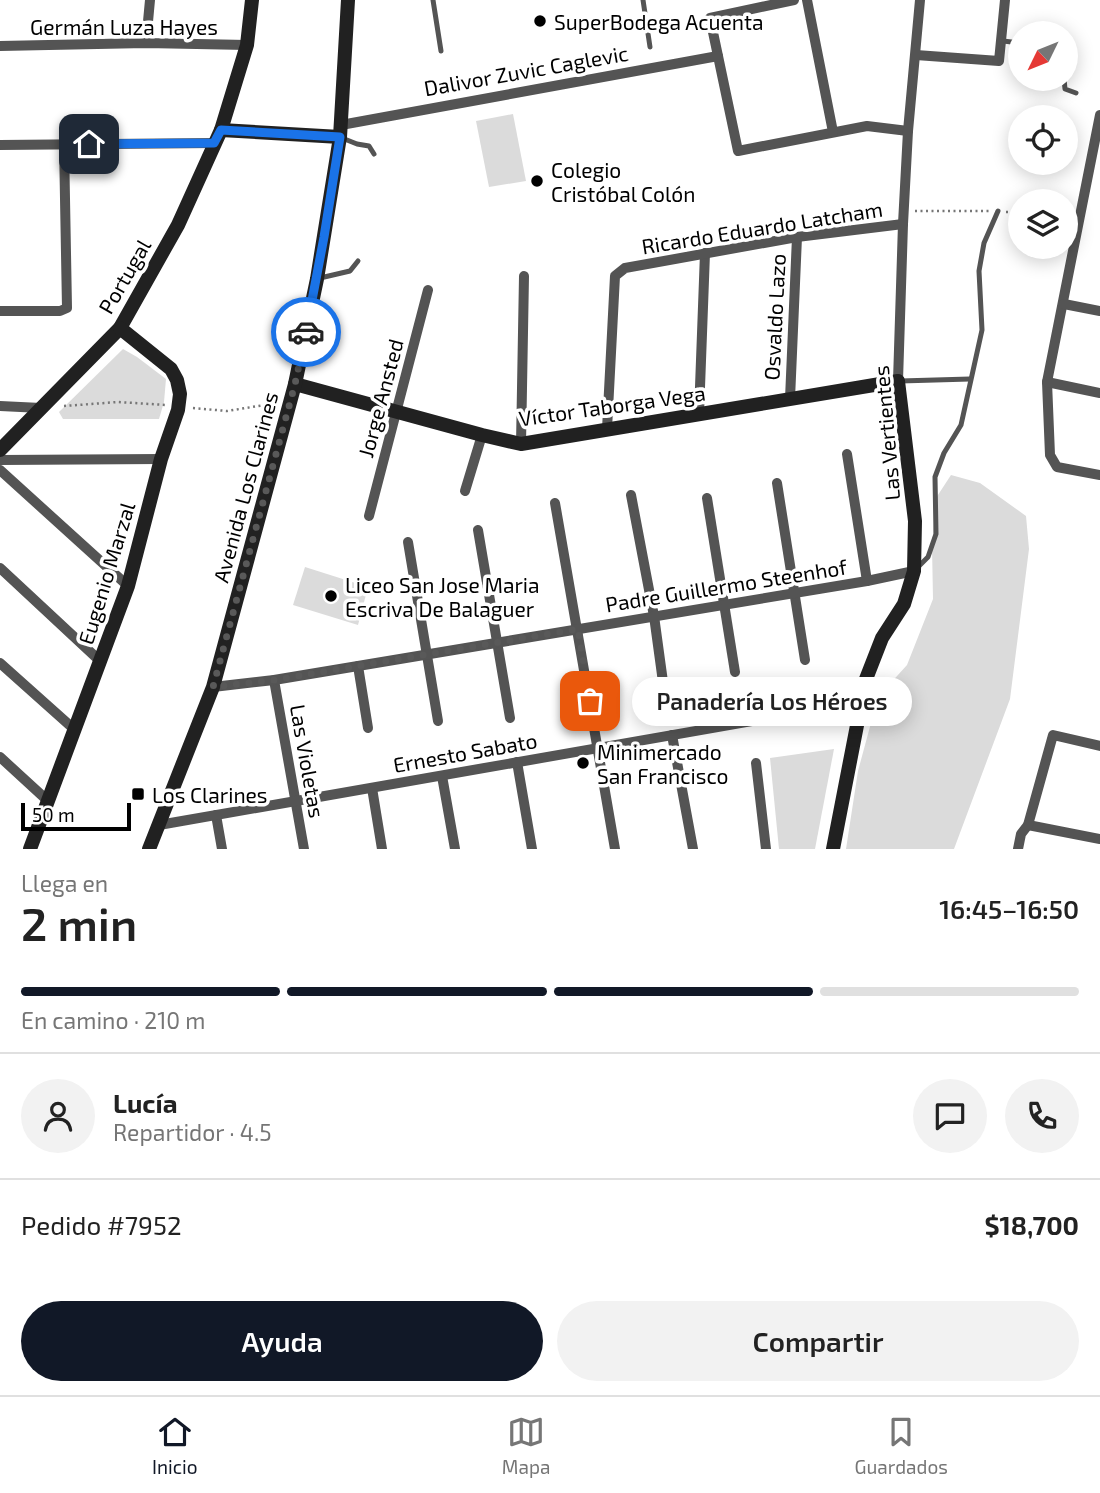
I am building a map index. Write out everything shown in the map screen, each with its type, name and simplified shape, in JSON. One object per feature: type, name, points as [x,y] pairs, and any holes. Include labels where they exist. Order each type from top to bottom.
[{"type":"main road","name":"Portugal","points":[[0,450],[120,328],[178,225],[217,136],[247,45],[252,0]]},
{"type":"main road","name":"Avenida Los Clarines","points":[[149,849],[213,687],[295,384],[317,279],[340,131],[348,0]]},
{"type":"main road","name":"Dalivor Zuvic Caglevic","points":[[217,136],[340,131]]},
{"type":"main road","name":"Eugenio Marzal","points":[[30,849],[128,586],[161,459],[178,410],[180,394],[171,369],[120,328]]},
{"type":"main road","name":"Víctor Taborga Vega","points":[[295,384],[521,444],[898,381]]},
{"type":"main road","name":"Las Vertientes","points":[[832,849],[866,679],[882,638],[904,604],[914,571],[915,521],[898,381]]},
{"type":"street","points":[[146,43],[150,0]]},
{"type":"street","points":[[794,0],[710,18],[738,151],[867,126],[908,131]]},
{"type":"street","points":[[807,0],[833,132]]},
{"type":"street","name":"Las Vertientes","points":[[898,381],[908,131],[920,0]]},
{"type":"street","points":[[916,55],[997,61],[1001,59],[1005,0]]},
{"type":"street","name":"Germán Luza Hayes","points":[[0,47],[146,43],[247,45]]},
{"type":"street","name":"Dalivor Zuvic Caglevic","points":[[340,131],[718,57]]},
{"type":"street","points":[[1100,115],[1047,382],[1050,455],[1057,467],[1100,475]]},
{"type":"street","name":"Dalivor Zuvic Caglevic","points":[[0,145],[217,136]]},
{"type":"street","points":[[0,311],[60,311],[68,308],[64,144]]},
{"type":"street","name":"Ricardo Eduardo Latcham","points":[[607,429],[615,276],[625,268],[797,237],[903,224]]},
{"type":"street","name":"Osvaldo Lazo","points":[[790,399],[797,237]]},
{"type":"street","points":[[699,414],[705,253]]},
{"type":"street","points":[[521,444],[524,276]]},
{"type":"street","name":"Jorge Ansted","points":[[369,516],[428,290]]},
{"type":"street","points":[[1063,303],[1100,311]]},
{"type":"street","points":[[1047,382],[1100,393]]},
{"type":"street","points":[[0,406],[41,408]]},
{"type":"street","points":[[465,491],[482,435]]},
{"type":"street","points":[[847,454],[867,581]]},
{"type":"street","points":[[0,460],[161,459]]},
{"type":"street","points":[[0,470],[128,586]]},
{"type":"street","points":[[777,483],[805,660]]},
{"type":"street","points":[[631,495],[654,616],[663,682]]},
{"type":"street","points":[[707,498],[735,672]]},
{"type":"street","points":[[555,503],[615,849]]},
{"type":"street","points":[[478,530],[510,718]]},
{"type":"street","points":[[408,542],[438,721]]},
{"type":"street","points":[[0,568],[100,661]]},
{"type":"street","name":"Padre Guillermo Steenhof","points":[[213,687],[274,680],[914,571]]},
{"type":"street","points":[[0,663],[75,730]]},
{"type":"street","points":[[358,666],[368,728]]},
{"type":"street","name":"Las Violetas","points":[[274,680],[304,849]]},
{"type":"street","name":"Ernesto Sabato","points":[[159,825],[861,702]]},
{"type":"street","points":[[671,735],[693,849]]},
{"type":"street","points":[[1018,849],[1021,834],[1028,825],[1054,735],[1100,746]]},
{"type":"street","points":[[0,757],[48,802]]},
{"type":"street","points":[[517,762],[532,849]]},
{"type":"street","points":[[757,763],[766,849]]},
{"type":"street","points":[[442,776],[455,849]]},
{"type":"street","points":[[372,788],[382,849]]},
{"type":"street","points":[[216,815],[222,849]]},
{"type":"street","points":[[1028,825],[1100,839]]},
{"type":"lane","points":[[433,0],[442,51]]},
{"type":"lane","points":[[643,0],[650,47]]},
{"type":"lane","points":[[1003,41],[1008,42]]},
{"type":"lane","points":[[1070,91],[1076,93]]},
{"type":"lane","points":[[340,131],[357,144],[369,146],[374,154]]},
{"type":"lane","points":[[914,571],[928,557],[936,534],[935,477],[944,453],[961,425],[982,330],[979,271],[984,243],[998,211]]},
{"type":"lane","points":[[317,279],[350,271],[358,261]]},
{"type":"lane","points":[[898,381],[970,379]]},
{"type":"path","points":[[904,211],[1008,211]]},
{"type":"shaded area","points":[[513,114],[526,181],[489,187],[476,121]]},
{"type":"shaded area","points":[[123,349],[166,379],[159,419],[63,419],[59,412]]},
{"type":"shaded area","points":[[951,475],[980,483],[1026,516],[1029,549],[1010,699],[954,849],[846,849],[858,771],[878,697],[907,665],[933,599],[932,546],[936,498]]},
{"type":"shaded area","name":"Liceo San Jose Maria Escriva De Balaguer","points":[[305,567],[368,587],[358,625],[293,605]]},
{"type":"shaded area","points":[[834,749],[815,849],[779,849],[770,758]]},
{"type":"way so far","points":[[306,332],[295,384],[213,687],[274,680],[578,629],[590,701]]},
{"type":"place","name":"SuperBodega Acuenta","points":[[540,21]]},
{"type":"place","name":"Colegio Cristóbal Colón","points":[[537,181]]},
{"type":"place","name":"Liceo San Jose Maria Escriva De Balaguer","points":[[331,596]]},
{"type":"place","name":"Panadería Los Héroes","points":[[590,701]]},
{"type":"place","name":"Minimercado San Francisco","points":[[583,763]]},
{"type":"place","name":"Los Clarines","points":[[138,794]]},
{"type":"route","points":[[89,144],[214,143],[221,130],[340,137],[306,332]]}]
